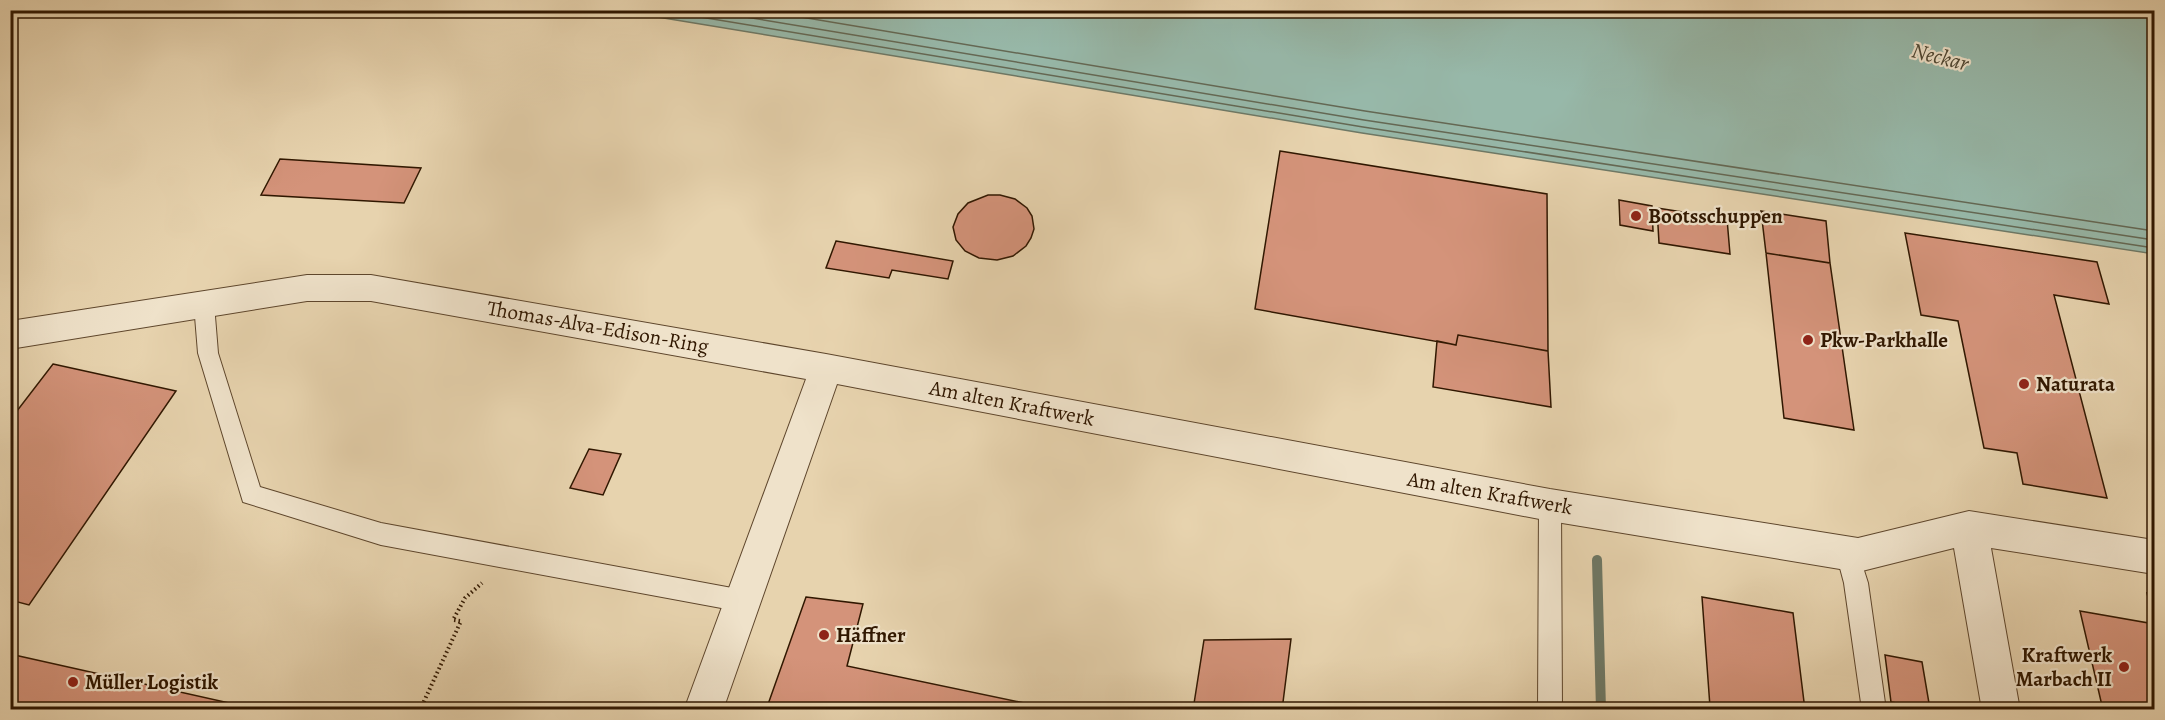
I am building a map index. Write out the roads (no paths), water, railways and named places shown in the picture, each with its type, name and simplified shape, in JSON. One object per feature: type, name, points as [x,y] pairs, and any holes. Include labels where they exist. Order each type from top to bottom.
[{"type":"street","name":"Thomas-Alva-Edison-Ring","points":[[10,335],[307,288],[371,288],[826,368]]},
{"type":"street","name":"Am alten Kraftwerk","points":[[826,368],[1550,505],[1848,554],[1858,555],[1969,528],[2154,557]]},
{"type":"street","points":[[704,710],[826,368]]},
{"type":"street","points":[[1969,528],[2001,710]]},
{"type":"lane","points":[[204,304],[207,353],[250,495],[381,534],[743,600]]},
{"type":"lane","points":[[1550,505],[1550,710]]},
{"type":"lane","points":[[1848,554],[1856,583],[1874,710]]},
{"type":"water","name":"Neckar","points":[[621,11],[2154,11],[2154,254],[1362,133]]},
{"type":"waterway","points":[[1597,560],[1601,710]]},
{"type":"place","name":"Bootsschuppen","points":[[1636,216]]},
{"type":"place","name":"Pkw-Parkhalle","points":[[1808,340]]},
{"type":"place","name":"Naturata","points":[[2024,384]]},
{"type":"place","name":"Häffner","points":[[824,635]]},
{"type":"place","name":"Kraftwerk Marbach II","points":[[2124,667]]},
{"type":"place","name":"Müller Logistik","points":[[73,682]]}]
